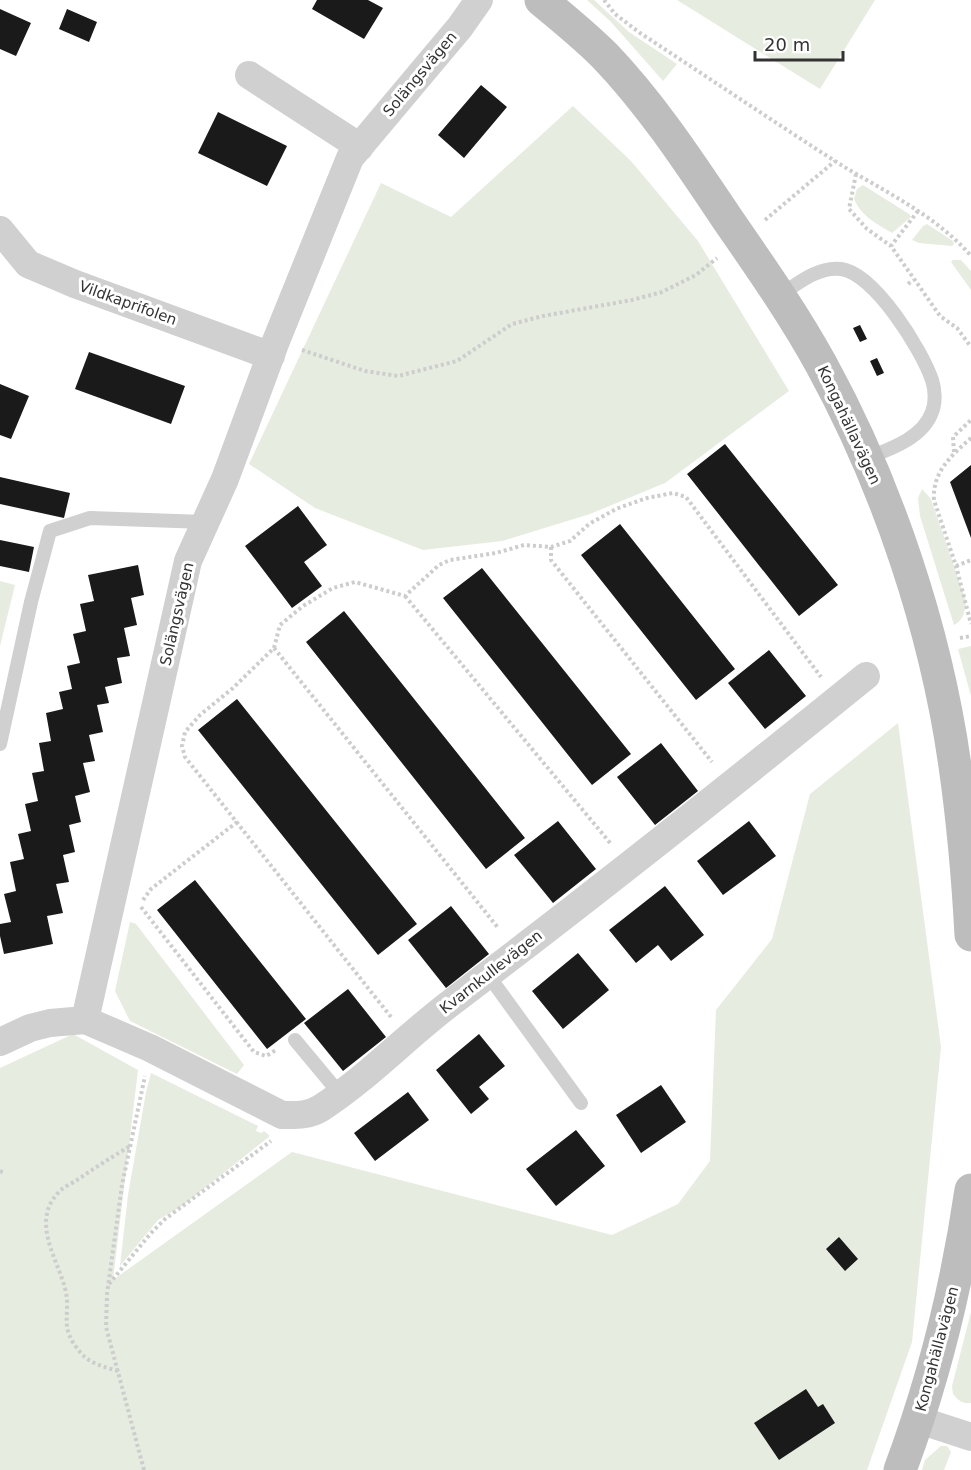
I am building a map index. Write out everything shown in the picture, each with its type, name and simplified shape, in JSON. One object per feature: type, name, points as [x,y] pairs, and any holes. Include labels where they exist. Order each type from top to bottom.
[{"type":"street","name":"Solängsvägen","points":[[84,1020],[188,561],[225,479],[273,349],[350,158],[460,27],[479,0]]},
{"type":"street","name":"Kongahällavägen","points":[[541,0],[592,43],[639,95],[710,194],[779,296],[822,365],[867,458],[896,532],[936,669],[955,764],[970,916]]},
{"type":"street","points":[[249,75],[360,147]]},
{"type":"street","name":"Vildkaprifolen","points":[[0,230],[28,264],[75,284],[273,349]]},
{"type":"street","name":"Kvarnkullevägen","points":[[305,1116],[340,1094],[430,1019],[736,781],[866,676]]},
{"type":"street","points":[[0,1042],[50,1023],[84,1020],[150,1048],[282,1115],[305,1116]]},
{"type":"street","name":"Kongahällavägen","points":[[900,1470],[919,1420],[933,1372],[952,1296],[971,1190]]},
{"type":"street","points":[[919,1420],[971,1437]]},
{"type":"lane","points":[[779,296],[820,271],[843,269],[852,272],[874,288],[907,331],[922,357],[933,381],[935,398],[931,415],[909,440],[867,458]]},
{"type":"lane","points":[[0,744],[31,602],[51,531],[90,518],[205,522]]},
{"type":"lane","points":[[488,975],[581,1104]]},
{"type":"lane","points":[[295,1040],[340,1094]]},
{"type":"path","points":[[604,0],[615,14],[640,33],[835,161],[918,211],[958,241],[971,256]]},
{"type":"path","points":[[773,214],[835,161]]},
{"type":"path","points":[[856,174],[849,209],[867,229],[891,246],[940,316],[957,328],[971,348]]},
{"type":"path","points":[[891,246],[918,211]]},
{"type":"path","points":[[273,349],[365,371],[398,376],[457,361],[512,324],[662,292],[696,275]]},
{"type":"path","points":[[908,284],[913,279]]},
{"type":"path","points":[[954,453],[953,437],[971,420]]},
{"type":"path","points":[[971,438],[954,453],[939,472],[933,488],[934,500],[956,566],[971,624]]},
{"type":"path","points":[[405,596],[439,565],[450,560],[496,553],[524,545],[551,546],[570,540],[589,524],[616,509],[647,498],[673,494],[686,497],[824,680]]},
{"type":"path","points":[[551,546],[551,560],[716,768]]},
{"type":"path","points":[[956,566],[971,560]]},
{"type":"path","points":[[396,1022],[185,757],[182,746],[185,732],[200,715],[274,648],[280,625],[303,606],[333,588],[355,582],[405,596],[614,848]]},
{"type":"path","points":[[274,648],[503,934]]},
{"type":"path","points":[[237,822],[151,889],[141,907],[254,1052],[266,1056],[295,1040]]},
{"type":"path","points":[[144,1470],[106,1327],[108,1284],[122,1185],[150,1048]]},
{"type":"path","points":[[108,1284],[151,1233],[165,1220],[305,1116]]},
{"type":"path","points":[[118,1371],[94,1363],[82,1355],[71,1340],[66,1330],[66,1290],[49,1248],[46,1229],[50,1207],[58,1192],[132,1144]]},
{"type":"shaded area","points":[[587,0],[594,0],[629,32],[677,64],[663,81],[611,22]]},
{"type":"shaded area","points":[[677,0],[875,0],[820,89]]},
{"type":"shaded area","points":[[573,106],[631,161],[698,241],[789,391],[665,483],[590,514],[502,541],[423,550],[315,508],[249,464],[381,183],[451,217]]},
{"type":"shaded area","points":[[863,185],[911,217],[892,233],[875,223],[865,215],[854,199],[857,189]]},
{"type":"shaded area","points":[[927,224],[953,241],[954,244],[952,246],[919,243],[912,240]]},
{"type":"shaded area","points":[[961,260],[971,271],[971,290],[951,262]]},
{"type":"shaded area","points":[[922,489],[931,499],[966,601],[962,618],[954,625],[920,516],[918,498]]},
{"type":"shaded area","points":[[0,581],[15,585],[0,646]]},
{"type":"shaded area","points":[[971,646],[971,696],[958,649]]},
{"type":"shaded area","points":[[898,723],[941,1047],[912,1342],[867,1470],[0,1470],[0,1068],[73,1034],[138,1070],[113,1280],[292,1152],[612,1235],[678,1204],[710,1161],[716,1010],[772,939],[810,794]]},
{"type":"shaded area","points":[[130,922],[136,924],[244,1065],[237,1074],[130,1021],[115,991]]},
{"type":"shaded area","points":[[151,1073],[258,1126],[256,1131],[261,1133],[264,1131],[270,1136],[182,1206],[158,1220],[120,1266],[128,1195]]},
{"type":"shaded area","points":[[971,1312],[971,1403],[965,1403],[953,1394],[952,1386]]},
{"type":"shaded area","points":[[941,1446],[947,1446],[951,1452],[944,1470],[922,1470],[925,1460]]},
{"type":"building","points":[[317,0],[368,0],[383,8],[364,39],[312,9]]},
{"type":"building","points":[[0,9],[31,23],[16,56],[0,49]]},
{"type":"building","points":[[67,9],[97,22],[89,42],[59,29]]},
{"type":"building","points":[[481,85],[507,107],[464,158],[438,135]]},
{"type":"building","points":[[218,112],[287,146],[267,186],[198,153]]},
{"type":"building","points":[[860,325],[867,339],[860,342],[853,328]]},
{"type":"building","points":[[89,352],[185,386],[171,424],[75,389]]},
{"type":"building","points":[[877,358],[884,373],[877,376],[870,361]]},
{"type":"building","points":[[0,384],[29,396],[11,439],[0,435]]},
{"type":"building","points":[[725,444],[838,585],[799,616],[687,474]]},
{"type":"building","points":[[971,465],[971,538],[950,482]]},
{"type":"building","points":[[0,477],[70,493],[64,518],[0,504]]},
{"type":"building","points":[[298,506],[327,545],[304,562],[322,586],[292,608],[245,546]]},
{"type":"building","points":[[620,524],[735,669],[696,700],[581,555]]},
{"type":"building","points":[[0,540],[34,547],[29,572],[0,566]]},
{"type":"building","points":[[138,565],[144,595],[131,598],[137,625],[124,628],[130,656],[117,658],[122,683],[105,687],[109,703],[97,705],[103,732],[89,735],[95,761],[83,763],[90,792],[75,796],[81,822],[69,825],[75,852],[63,855],[69,882],[56,884],[63,913],[47,916],[53,944],[4,954],[0,924],[11,922],[4,894],[16,891],[10,862],[24,859],[18,834],[31,831],[25,804],[38,801],[32,773],[44,771],[39,743],[51,741],[46,713],[63,709],[59,692],[72,689],[67,666],[80,663],[73,634],[86,631],[80,604],[94,601],[88,575]]},
{"type":"building","points":[[482,568],[631,754],[592,785],[443,598]]},
{"type":"building","points":[[344,611],[525,838],[486,869],[306,642]]},
{"type":"building","points":[[769,650],[806,696],[765,729],[728,683]]},
{"type":"building","points":[[237,699],[417,924],[378,955],[198,730]]},
{"type":"building","points":[[661,743],[698,791],[655,825],[617,777]]},
{"type":"building","points":[[558,821],[596,869],[553,903],[514,855]]},
{"type":"building","points":[[749,821],[776,856],[723,895],[697,861]]},
{"type":"building","points":[[195,880],[306,1019],[267,1049],[157,910]]},
{"type":"building","points":[[665,886],[704,935],[671,961],[658,945],[636,963],[609,930]]},
{"type":"building","points":[[451,906],[489,954],[446,988],[408,940]]},
{"type":"building","points":[[578,953],[609,990],[563,1029],[532,991]]},
{"type":"building","points":[[348,989],[386,1037],[343,1071],[304,1023]]},
{"type":"building","points":[[479,1034],[505,1066],[479,1087],[489,1099],[471,1114],[436,1070]]},
{"type":"building","points":[[661,1085],[686,1122],[641,1153],[616,1115]]},
{"type":"building","points":[[408,1092],[429,1120],[375,1161],[354,1133]]},
{"type":"building","points":[[576,1130],[605,1166],[556,1206],[526,1169]]},
{"type":"building","points":[[839,1237],[858,1259],[845,1271],[826,1249]]},
{"type":"building","points":[[806,1389],[818,1407],[823,1404],[835,1423],[779,1460],[754,1423]]}]
